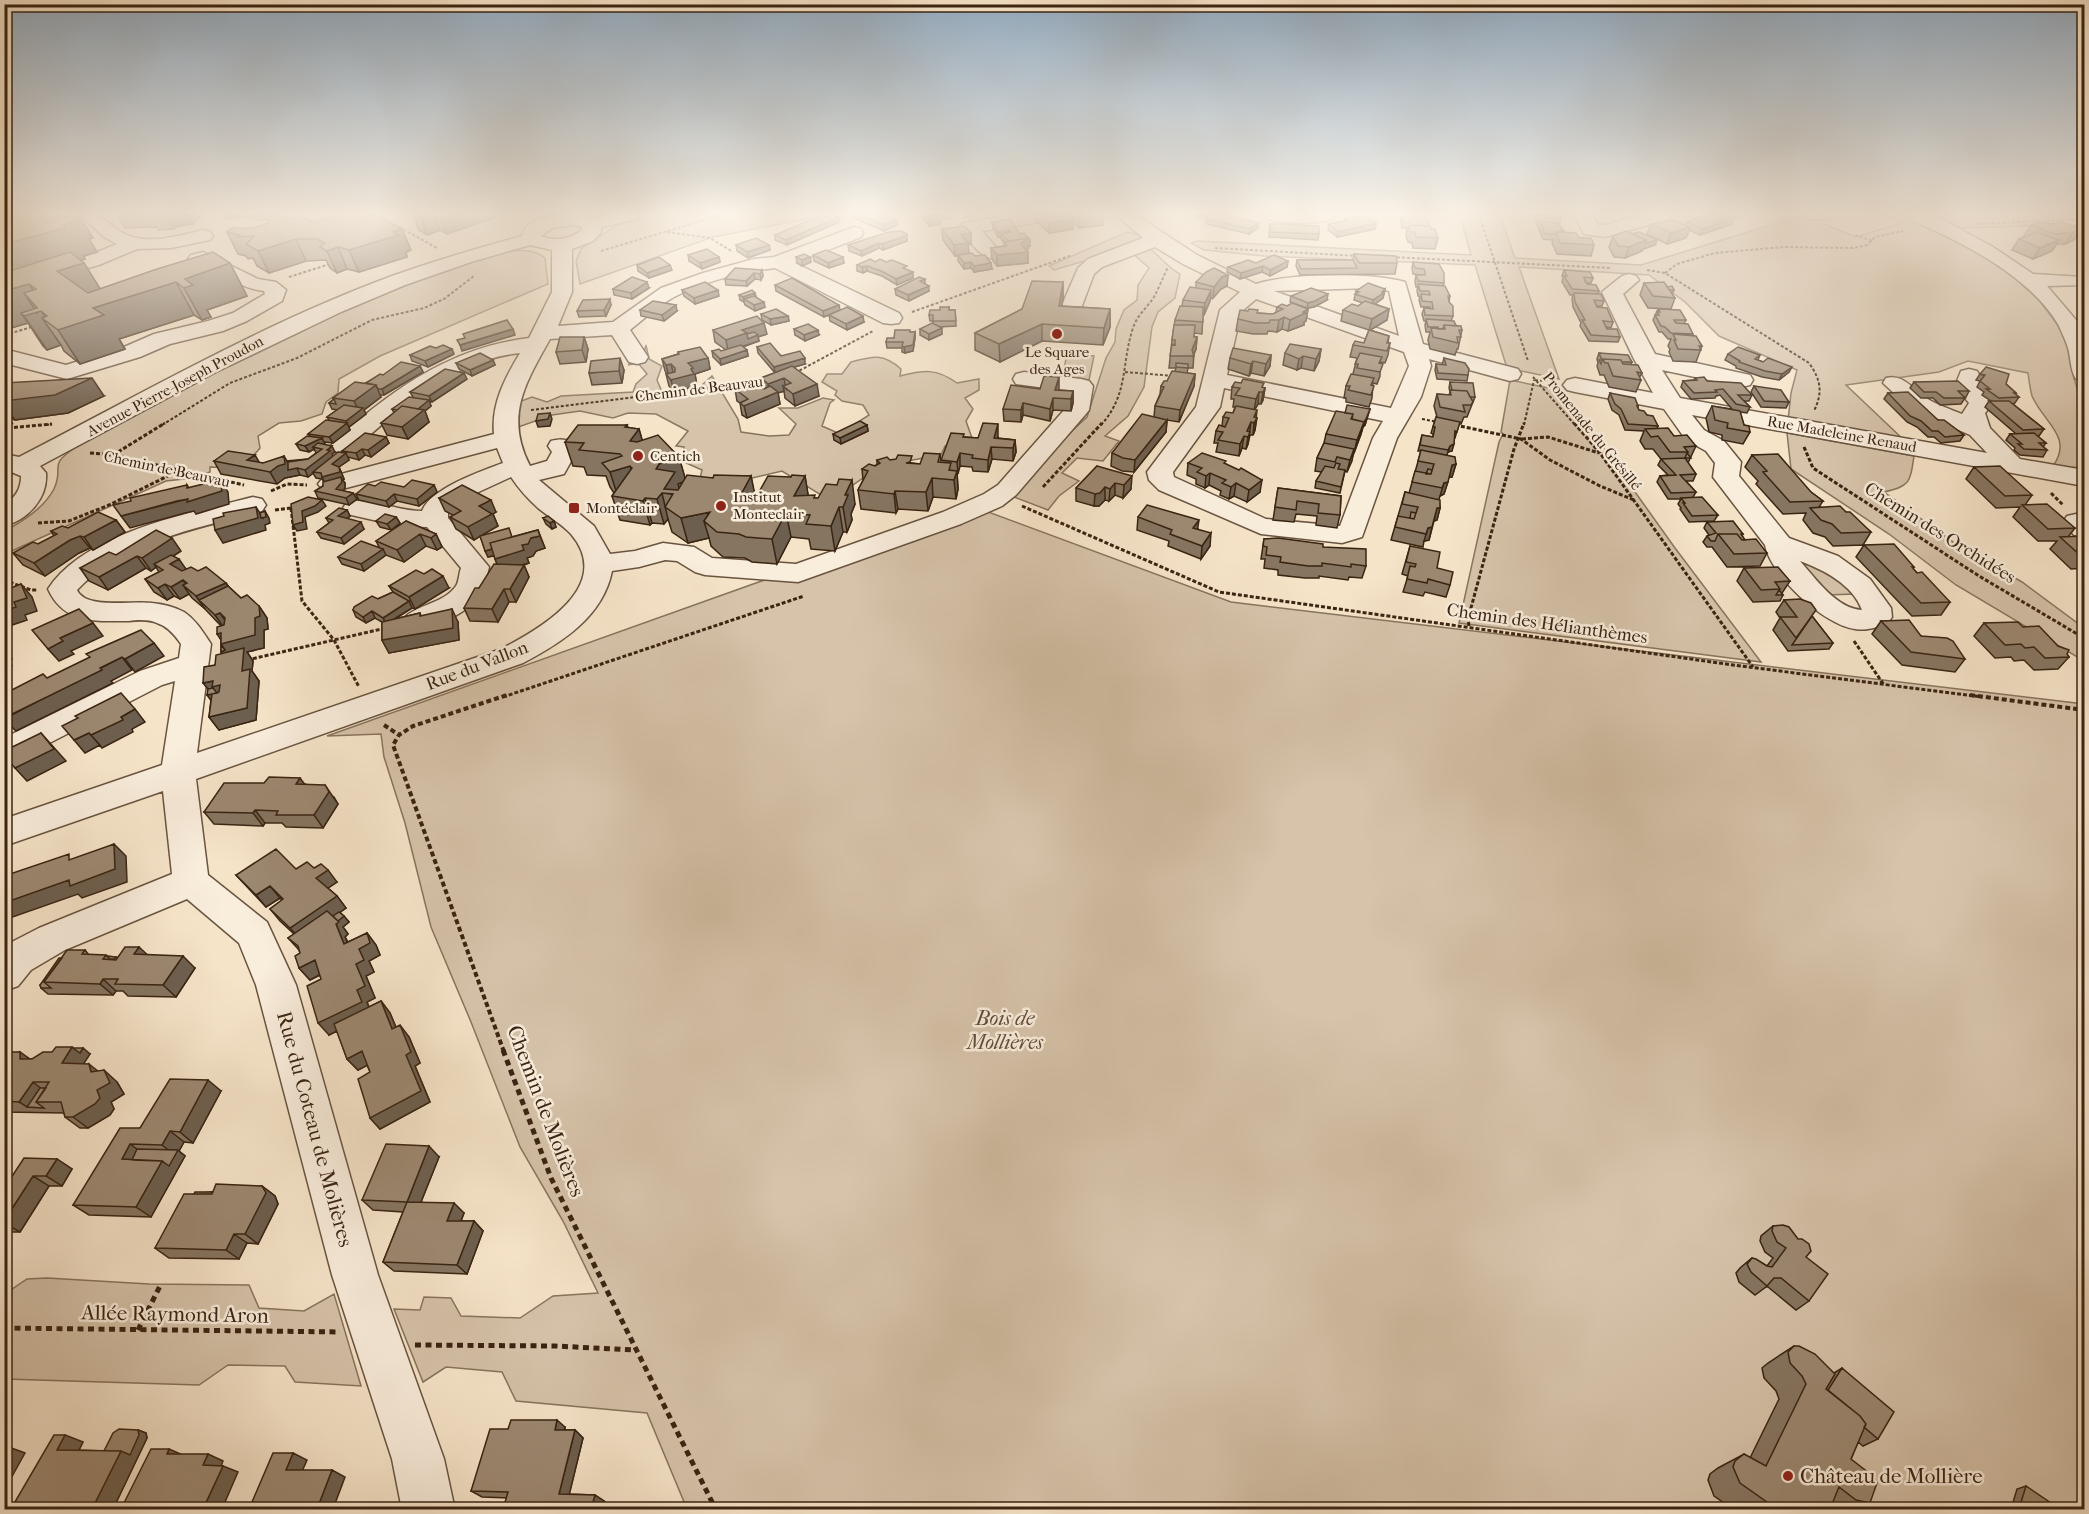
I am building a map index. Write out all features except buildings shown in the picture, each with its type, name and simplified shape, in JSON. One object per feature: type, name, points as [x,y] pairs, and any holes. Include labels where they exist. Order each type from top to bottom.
[{"type":"street","points":[[4,356],[67,372],[132,352],[162,339],[215,326],[240,316],[275,297],[276,290],[264,286]]},
{"type":"street","name":"Avenue Pierre-Joseph Proudon","points":[[13,464],[252,345],[334,306],[384,286]]},
{"type":"street","points":[[561,286],[561,297],[510,395],[505,419],[507,438],[520,471],[542,498],[583,531],[594,547],[600,564],[644,564],[663,551],[684,554],[705,566],[798,573],[952,518],[993,500],[1007,490],[1077,410],[1081,386],[1024,379]]},
{"type":"street","points":[[343,446],[412,388],[456,362],[540,338],[618,328],[668,292],[686,286]]},
{"type":"street","points":[[823,286],[891,321]]},
{"type":"street","points":[[1067,319],[1080,286]]},
{"type":"street","points":[[1243,286],[1338,323],[1456,362],[1510,374]]},
{"type":"street","points":[[1271,286],[1253,291],[1231,310],[1208,407],[1160,472],[1162,480],[1168,485],[1261,526],[1349,534],[1384,438],[1395,416],[1409,397],[1420,366],[1407,329],[1397,286]]},
{"type":"street","points":[[1618,286],[1612,292],[1645,359],[1695,435],[1714,446],[1728,462],[1726,477],[1779,544],[1782,557],[1818,600],[1833,610],[1865,620],[1877,617],[1878,612],[1864,589],[1848,572],[1779,544]]},
{"type":"street","points":[[2033,286],[2060,314],[2078,345],[2085,374]]},
{"type":"street","points":[[2044,297],[2075,286]]},
{"type":"street","points":[[618,328],[637,357]]},
{"type":"street","points":[[1645,359],[1742,380]]},
{"type":"street","points":[[1969,376],[1967,386],[1982,403],[1973,412],[1979,430]]},
{"type":"street","points":[[1213,379],[1395,416]]},
{"type":"street","points":[[1894,383],[1919,404],[1979,430],[2011,464]]},
{"type":"street","name":"Rue Madeleine Renaud","points":[[1575,385],[1674,405],[2085,478]]},
{"type":"street","points":[[331,484],[507,438]]},
{"type":"street","points":[[416,622],[444,610],[469,590],[475,567],[435,519],[435,509],[444,501],[500,472],[555,469],[566,449],[560,446]]},
{"type":"street","points":[[4,519],[30,497],[35,484],[33,473],[13,464]]},
{"type":"street","points":[[4,974],[17,958],[52,939],[191,882],[178,771],[196,644],[187,630],[166,615],[145,610],[88,611],[73,606],[64,596],[62,589],[76,573],[126,544],[259,493]]},
{"type":"street","points":[[357,508],[407,519],[435,519]]},
{"type":"street","name":"Rue du Vallon","points":[[4,832],[521,651],[560,628],[582,606],[596,585],[600,564]]},
{"type":"street","points":[[18,745],[151,678],[193,668]]},
{"type":"street","name":"Rue du Coteau de Molières","points":[[191,882],[254,933],[276,985],[355,1275],[418,1459],[429,1509]]},
{"type":"path","points":[[113,455],[230,383],[297,358],[341,334],[372,321],[424,308],[444,299],[462,286]]},
{"type":"path","points":[[791,375],[891,321],[924,306],[984,286]]},
{"type":"path","name":"Promenade du Grésillé","points":[[1502,286],[1534,380],[1600,453],[1753,668]]},
{"type":"path","points":[[1685,286],[1809,363],[1821,380],[1820,398],[1813,413]]},
{"type":"path","points":[[4,336],[42,324]]},
{"type":"path","points":[[1125,372],[1213,379]]},
{"type":"path","points":[[1510,374],[1534,380],[1575,385]]},
{"type":"path","points":[[1469,626],[1468,620],[1514,449],[1521,439],[1534,380]]},
{"type":"path","name":"Chemin de Beauvau","points":[[525,410],[768,381]]},
{"type":"path","points":[[1421,419],[1521,439],[1548,437],[1600,453]]},
{"type":"path","points":[[4,432],[14,421]]},
{"type":"path","name":"Chemin des Orchidées","points":[[1800,437],[1813,468],[1979,576],[2085,638]]},
{"type":"path","points":[[1521,439],[1550,460],[1600,486],[1634,500]]},
{"type":"path","name":"Chemin de Beauvau","points":[[83,453],[113,455],[179,470],[259,493]]},
{"type":"path","points":[[36,523],[69,521],[109,505],[179,470]]},
{"type":"path","points":[[259,493],[287,484],[303,484]]},
{"type":"path","points":[[2050,492],[2080,526]]},
{"type":"path","points":[[298,505],[291,508],[302,601],[334,640],[362,692]]},
{"type":"path","name":"Chemin des Hélianthèmes","points":[[1022,506],[1219,592],[1753,668],[2085,710]]},
{"type":"path","points":[[1833,610],[1884,685]]},
{"type":"path","points":[[193,668],[416,622]]},
{"type":"path","name":"Chemin de Molières","points":[[376,721],[399,735],[393,745],[463,943],[551,1178],[716,1509]]},
{"type":"path","points":[[138,1330],[161,1284]]},
{"type":"path","name":"Allée Raymond Aron","points":[[4,1328],[345,1332]]},
{"type":"path","points":[[408,1345],[555,1346],[636,1350]]},
{"type":"green space","points":[[398,286],[544,286],[380,356],[339,379],[338,393],[326,402],[322,414],[301,421],[279,423],[258,436],[260,448],[244,462],[231,466],[210,467],[210,472],[193,478],[166,481],[5,554],[5,531],[39,508],[50,496],[57,481],[61,459],[76,447],[198,377]]},
{"type":"green space","points":[[1138,286],[1178,286],[1175,298],[1158,312],[1152,327],[1144,387],[1128,416],[1105,436],[1119,441],[1103,461],[1077,458],[1062,473],[1079,481],[1059,496],[1048,510],[1014,497],[1063,439],[1087,417],[1106,358],[1115,342],[1116,329],[1124,310],[1137,300]]},
{"type":"green space","points":[[1481,286],[1526,286],[1559,379],[1507,368]]},
{"type":"green space","points":[[1663,286],[2023,286],[2039,300],[2057,324],[2068,345],[2074,379],[2084,407],[2084,468],[2053,466],[2059,456],[2058,438],[2032,396],[2028,373],[1968,361],[1939,372],[1846,385],[1905,441],[1788,421],[1791,393],[1797,370],[1719,336],[1685,302]]},
{"type":"green space","points":[[646,345],[649,359],[662,366],[657,380],[662,392],[658,398],[692,394],[712,376],[738,419],[741,432],[769,436],[789,435],[796,424],[779,408],[798,408],[823,398],[834,400],[830,403],[822,426],[840,434],[869,415],[863,405],[842,401],[835,395],[837,391],[822,382],[827,374],[842,374],[851,362],[878,357],[889,360],[901,369],[900,376],[916,372],[930,372],[943,375],[957,383],[979,379],[979,390],[965,398],[973,409],[966,421],[972,438],[945,446],[941,455],[901,462],[866,476],[850,487],[821,495],[782,471],[739,481],[699,483],[702,470],[684,462],[684,447],[676,446],[688,431],[656,414],[628,413],[613,418],[580,411],[552,415],[513,429],[516,403],[532,397],[547,402],[561,396],[633,392],[636,384],[647,374],[638,363],[628,365],[643,357]]},
{"type":"green space","points":[[1067,354],[1094,356],[1089,380],[1062,378]]},
{"type":"green space","points":[[1510,380],[1563,391],[1675,548],[1761,662],[1459,623],[1499,442],[1503,434],[1501,432]]},
{"type":"green space","points":[[1787,433],[1914,456],[1910,478],[1907,482],[1899,488],[1884,492],[1956,544],[2022,582],[2084,628],[2084,661],[1956,585],[1889,534],[1791,469]]},
{"type":"green space","name":"Bois de Mollières","points":[[972,506],[1231,602],[2084,704],[2084,1509],[687,1509],[647,1413],[516,1401],[502,1372],[446,1367],[423,1382],[394,1309],[420,1310],[424,1297],[451,1298],[461,1316],[520,1318],[553,1296],[598,1293],[563,1221],[520,1147],[431,927],[405,823],[384,757],[381,734],[327,736]]},
{"type":"green space","points":[[1788,553],[1839,574],[1856,594],[1824,595]]},
{"type":"green space","points":[[47,1278],[149,1284],[249,1285],[259,1308],[304,1311],[334,1294],[361,1386],[295,1382],[285,1366],[228,1365],[199,1385],[5,1379],[5,1294],[27,1279]]},
{"type":"place","name":"Le Square des Ages","points":[[1057,334]]},
{"type":"place","name":"Centich","points":[[638,456]]},
{"type":"place","name":"Institut Monteclair","points":[[721,506]]},
{"type":"place","name":"Montéclair","points":[[574,508]]},
{"type":"place","name":"Château de Mollière","points":[[1788,1476]]}]
